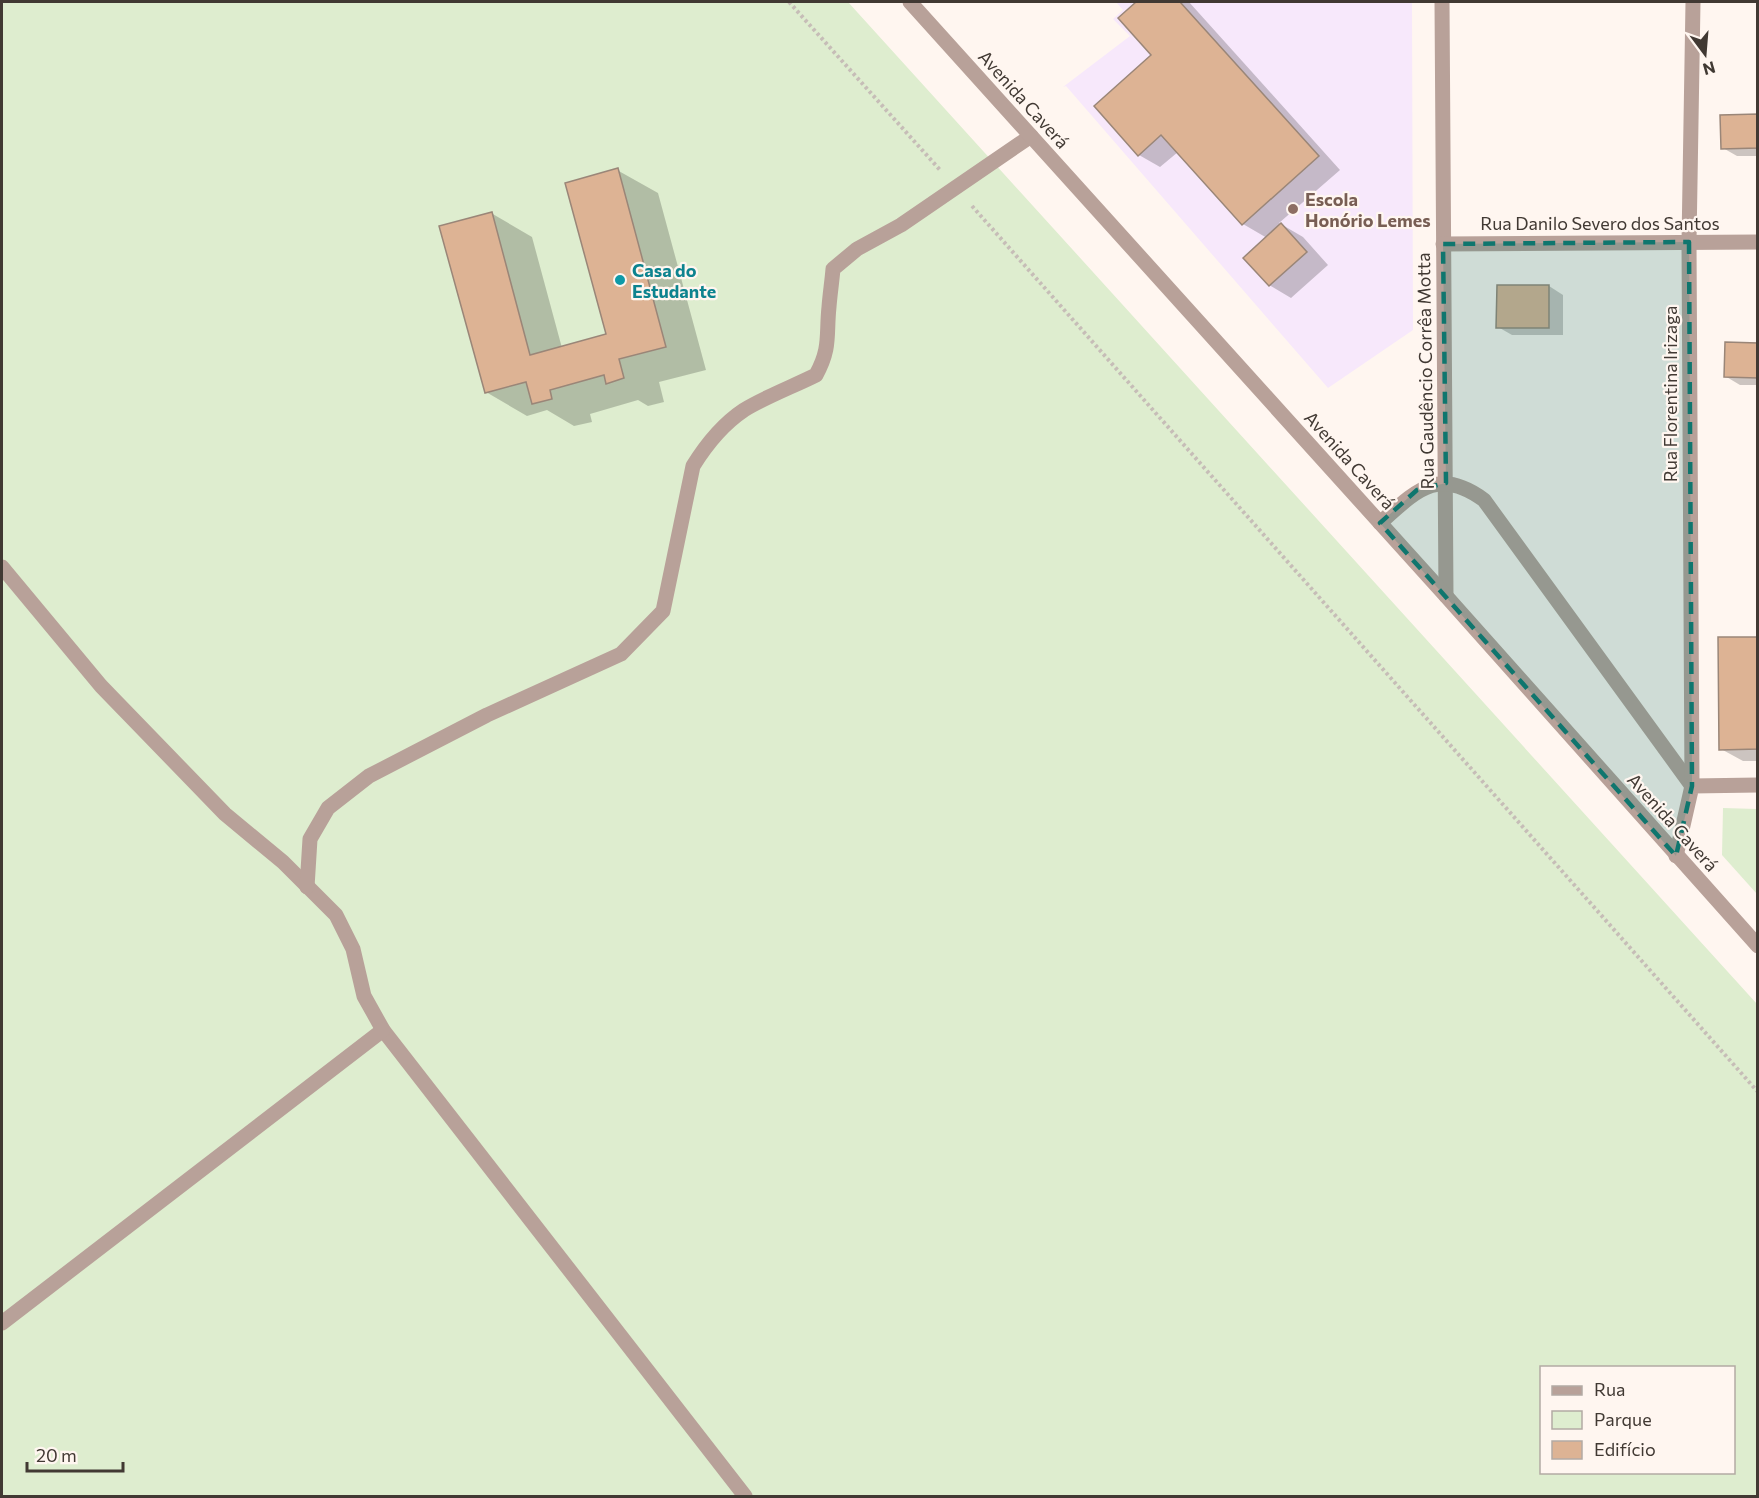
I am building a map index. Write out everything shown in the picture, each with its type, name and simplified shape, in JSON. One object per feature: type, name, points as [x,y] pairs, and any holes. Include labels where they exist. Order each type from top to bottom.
[{"type":"street","name":"Avenida Caverá","points":[[910,2],[1758,946]]},
{"type":"street","name":"Rua Gaudêncio Corrêa Motta","points":[[1442,2],[1446,596]]},
{"type":"street","name":"Rua Florentina Irizaga","points":[[1676,856],[1692,786],[1689,242],[1693,2]]},
{"type":"street","points":[[307,887],[310,839],[328,808],[369,776],[487,715],[621,654],[663,611],[693,466],[701,452],[724,425],[744,410],[816,375],[828,346],[828,308],[833,269],[857,249],[901,225],[1031,136]]},
{"type":"street","name":"Rua Danilo Severo dos Santos","points":[[1443,244],[1758,242]]},
{"type":"street","points":[[1380,523],[1417,490],[1446,483],[1470,489],[1484,500],[1692,786],[1758,785]]},
{"type":"street","points":[[2,567],[101,686],[225,814],[283,862],[336,915],[353,949],[364,996],[383,1030],[745,1497]]},
{"type":"street","points":[[2,1323],[383,1030]]},
{"type":"path","points":[[789,2],[1758,1092]]},
{"type":"highlighted area","points":[[1689,242],[1692,786],[1676,856],[1446,596],[1380,523],[1417,490],[1446,483],[1443,244]]},
{"type":"shaded area","name":"Escola Honório Lemes","points":[[1116,2],[1412,2],[1413,330],[1328,388],[1066,86],[1063,87],[1130,36],[1113,19],[1123,10]]},
{"type":"green space","points":[[2,2],[848,2],[1757,1004],[1757,1496],[2,1496]]},
{"type":"green space","points":[[1723,808],[1757,809],[1757,894],[1722,855]]},
{"type":"building","points":[[1136,2],[1180,2],[1319,156],[1242,225],[1161,135],[1138,156],[1094,106],[1151,55],[1118,18]]},
{"type":"building","points":[[1758,114],[1758,148],[1721,149],[1720,115]]},
{"type":"building","name":"Casa do Estudante","points":[[618,168],[666,347],[619,359],[624,378],[606,384],[604,375],[550,390],[552,399],[532,404],[526,382],[485,393],[439,226],[492,212],[530,355],[606,334],[565,183]]},
{"type":"building","points":[[1281,223],[1307,252],[1269,286],[1243,258]]},
{"type":"building","points":[[1497,285],[1549,285],[1549,328],[1496,328]]},
{"type":"building","points":[[1725,342],[1758,343],[1758,378],[1724,377]]},
{"type":"building","points":[[1718,637],[1758,637],[1758,749],[1719,750]]},
{"type":"place","name":"Escola Honório Lemes","points":[[1293,209]]},
{"type":"place","name":"Casa do Estudante","points":[[620,280]]}]
